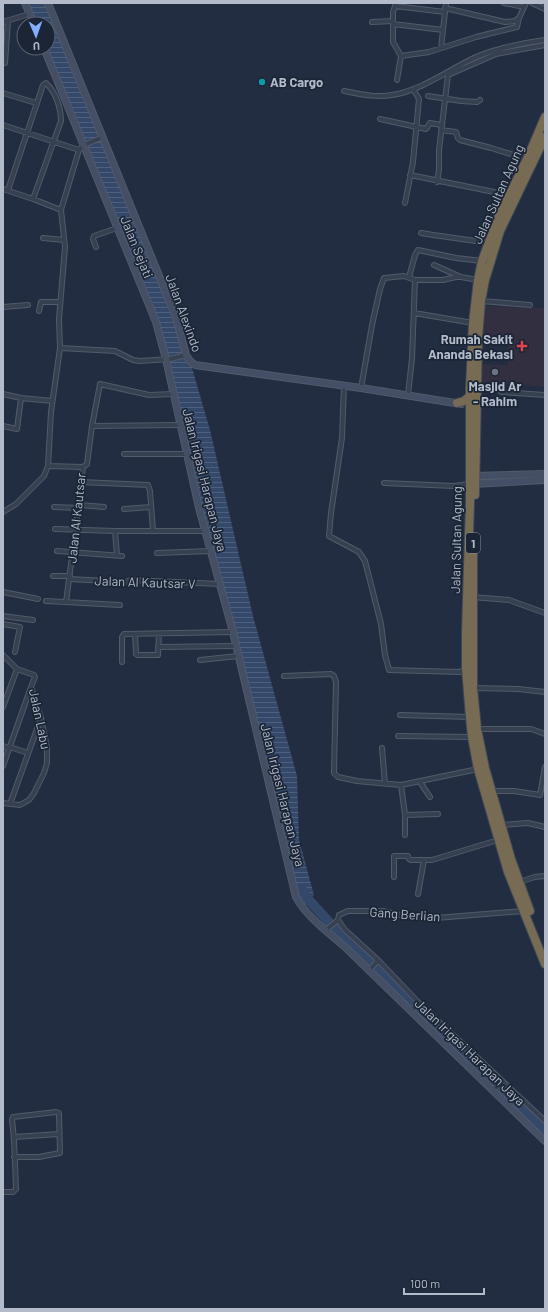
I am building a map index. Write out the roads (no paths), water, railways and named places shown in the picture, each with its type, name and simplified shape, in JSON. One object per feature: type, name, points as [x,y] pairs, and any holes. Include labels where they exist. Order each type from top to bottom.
[{"type":"highway","name":"Jalan Sultan Agung","points":[[545,117],[488,242],[478,280],[473,323],[470,597],[466,669],[472,737],[498,840],[508,872],[545,964]]},
{"type":"highway","name":"Jalan Sultan Agung","points":[[472,391],[481,302],[485,280],[500,231],[545,137]]},
{"type":"highway","points":[[457,403],[464,401],[472,391]]},
{"type":"highway","points":[[457,403],[472,407]]},
{"type":"highway","name":"Jalan Sultan Agung","points":[[470,597],[473,688],[481,769],[492,791],[511,860],[545,951]]},
{"type":"street","points":[[5,63],[5,22],[29,14],[25,3]]},
{"type":"street","name":"Jalan Alexindo","points":[[48,3],[100,138],[169,299],[176,317],[186,355],[190,362],[195,365],[344,385],[457,403]]},
{"type":"street","points":[[401,56],[422,53],[517,27],[525,5],[504,3]]},
{"type":"street","points":[[532,3],[545,9]]},
{"type":"street","points":[[398,80],[401,56],[394,43],[393,23],[396,4],[445,7],[505,22],[515,21],[519,18]]},
{"type":"street","points":[[441,48],[445,7]]},
{"type":"street","points":[[372,22],[393,23],[443,30]]},
{"type":"street","points":[[344,91],[364,96],[392,95],[413,89],[468,60],[486,53],[545,40]]},
{"type":"street","points":[[436,182],[439,170],[438,154],[448,75],[496,54],[545,45]]},
{"type":"street","name":"Jalan Sejati","points":[[48,56],[86,144],[117,228],[155,320],[168,359]]},
{"type":"street","points":[[33,199],[60,124],[61,113],[57,102],[48,84],[45,83],[36,103],[27,133],[5,189],[61,210]]},
{"type":"street","points":[[405,203],[413,158],[419,99],[413,89]]},
{"type":"street","points":[[3,92],[36,103]]},
{"type":"street","points":[[428,96],[477,102],[480,100]]},
{"type":"street","points":[[380,119],[426,129],[430,123],[441,125]]},
{"type":"street","points":[[3,125],[79,150]]},
{"type":"street","points":[[441,130],[457,132],[460,140],[527,159]]},
{"type":"street","points":[[3,512],[16,504],[45,475],[48,466],[52,401],[60,348],[59,319],[64,255],[61,210],[79,150],[86,144],[100,138]]},
{"type":"street","points":[[410,175],[436,182],[494,192],[508,197]]},
{"type":"street","points":[[96,247],[93,240],[94,236],[117,228]]},
{"type":"street","points":[[421,233],[455,239],[462,238],[488,242]]},
{"type":"street","points":[[43,238],[64,240]]},
{"type":"street","points":[[410,277],[414,255],[418,250],[456,258],[482,261]]},
{"type":"street","points":[[434,265],[461,277]]},
{"type":"street","points":[[361,388],[372,325],[384,278],[390,276],[410,277],[415,280],[443,280],[461,277],[478,280]]},
{"type":"street","points":[[408,395],[412,358],[415,280]]},
{"type":"street","points":[[39,311],[41,302],[60,302]]},
{"type":"street","points":[[481,302],[530,305]]},
{"type":"street","points":[[3,307],[28,305]]},
{"type":"street","points":[[414,313],[473,323]]},
{"type":"street","points":[[60,348],[115,351],[136,361],[145,362],[186,355]]},
{"type":"street","name":"Jalan Irigasi Harapan Jaya","points":[[168,359],[173,394],[204,531],[211,551],[233,632],[296,897],[304,908],[412,1010],[499,1085],[545,1140]]},
{"type":"street","points":[[83,467],[87,464],[100,384],[145,395],[173,394]]},
{"type":"street","points":[[344,385],[342,438],[329,536],[359,552],[365,561],[381,624],[388,669],[391,671],[440,672],[459,672],[466,669]]},
{"type":"street","points":[[472,391],[498,389],[501,392],[545,395]]},
{"type":"street","points":[[3,394],[21,398],[52,401]]},
{"type":"street","points":[[3,426],[17,428],[21,398]]},
{"type":"street","points":[[92,426],[180,425]]},
{"type":"street","points":[[124,454],[187,454]]},
{"type":"street","name":"Jalan Al Kautsar","points":[[48,466],[83,467],[66,602]]},
{"type":"street","points":[[384,483],[454,486],[472,480],[545,474]]},
{"type":"street","points":[[472,480],[545,480]]},
{"type":"street","points":[[81,482],[148,485],[153,530]]},
{"type":"street","points":[[54,507],[104,507]]},
{"type":"street","points":[[124,509],[151,507]]},
{"type":"street","points":[[55,529],[204,531]]},
{"type":"street","points":[[115,531],[117,555]]},
{"type":"street","points":[[57,551],[122,556]]},
{"type":"street","points":[[157,553],[211,551]]},
{"type":"street","name":"Jalan Al Kautsar V","points":[[53,576],[125,582],[131,580],[220,584]]},
{"type":"street","points":[[3,592],[38,599]]},
{"type":"street","points":[[470,597],[509,600],[545,613]]},
{"type":"street","points":[[46,601],[120,605]]},
{"type":"street","points":[[3,616],[33,620]]},
{"type":"street","points":[[3,624],[20,627],[15,652]]},
{"type":"street","points":[[122,662],[122,635],[233,632]]},
{"type":"street","points":[[135,634],[137,655],[158,655],[159,634]]},
{"type":"street","points":[[158,647],[236,646]]},
{"type":"street","name":"Jalan Labu","points":[[3,655],[17,669],[35,676],[36,678],[32,687],[41,718],[48,754],[44,774],[29,800],[20,805],[3,803]]},
{"type":"street","points":[[200,660],[238,656]]},
{"type":"street","points":[[3,707],[17,669]]},
{"type":"street","points":[[284,676],[331,674],[334,676],[336,682],[334,773],[338,777],[358,781],[400,785],[481,769]]},
{"type":"street","points":[[3,766],[32,687]]},
{"type":"street","points":[[473,688],[518,689],[545,692]]},
{"type":"street","points":[[400,716],[470,716]]},
{"type":"street","points":[[10,804],[41,718]]},
{"type":"street","points":[[477,729],[531,729],[545,734]]},
{"type":"street","points":[[398,736],[472,737]]},
{"type":"street","points":[[3,746],[28,753]]},
{"type":"street","points":[[382,748],[385,784]]},
{"type":"street","points":[[492,791],[514,791],[539,796],[543,791],[545,767]]},
{"type":"street","points":[[420,782],[430,797]]},
{"type":"street","points":[[400,785],[405,815],[405,835]]},
{"type":"street","points":[[405,815],[438,814]]},
{"type":"street","points":[[502,825],[528,824],[545,827]]},
{"type":"street","points":[[394,877],[395,856],[408,856],[408,859],[432,860],[498,840]]},
{"type":"street","points":[[418,894],[424,860]]},
{"type":"street","points":[[519,882],[535,877],[545,876]]},
{"type":"street","name":"Gang Berlian","points":[[338,920],[339,915],[351,911],[383,912],[404,916],[436,918],[524,911]]},
{"type":"street","points":[[327,929],[338,920],[345,930],[499,1085],[545,1121]]},
{"type":"street","points":[[370,970],[377,961]]},
{"type":"street","points":[[412,1010],[418,1003]]},
{"type":"street","points":[[3,1192],[13,1192],[16,1189],[14,1157],[13,1117],[56,1112],[59,1115],[61,1152],[58,1154],[39,1157],[14,1157]]},
{"type":"street","points":[[14,1137],[59,1134]]},
{"type":"water","points":[[25,3],[48,3],[53,16],[31,16]]},
{"type":"water","points":[[56,23],[161,280],[190,361],[210,430],[253,616],[297,776],[299,840],[314,895],[304,908],[298,900],[156,322],[47,56],[56,56]]},
{"type":"waterway","points":[[302,889],[308,899],[329,922],[545,1130]]},
{"type":"place","name":"AB Cargo","points":[[262,82]]},
{"type":"place","name":"Rumah Sakit Ananda Bekasi","points":[[522,346]]},
{"type":"place","name":"Masjid Ar - Rahim","points":[[495,372]]}]
